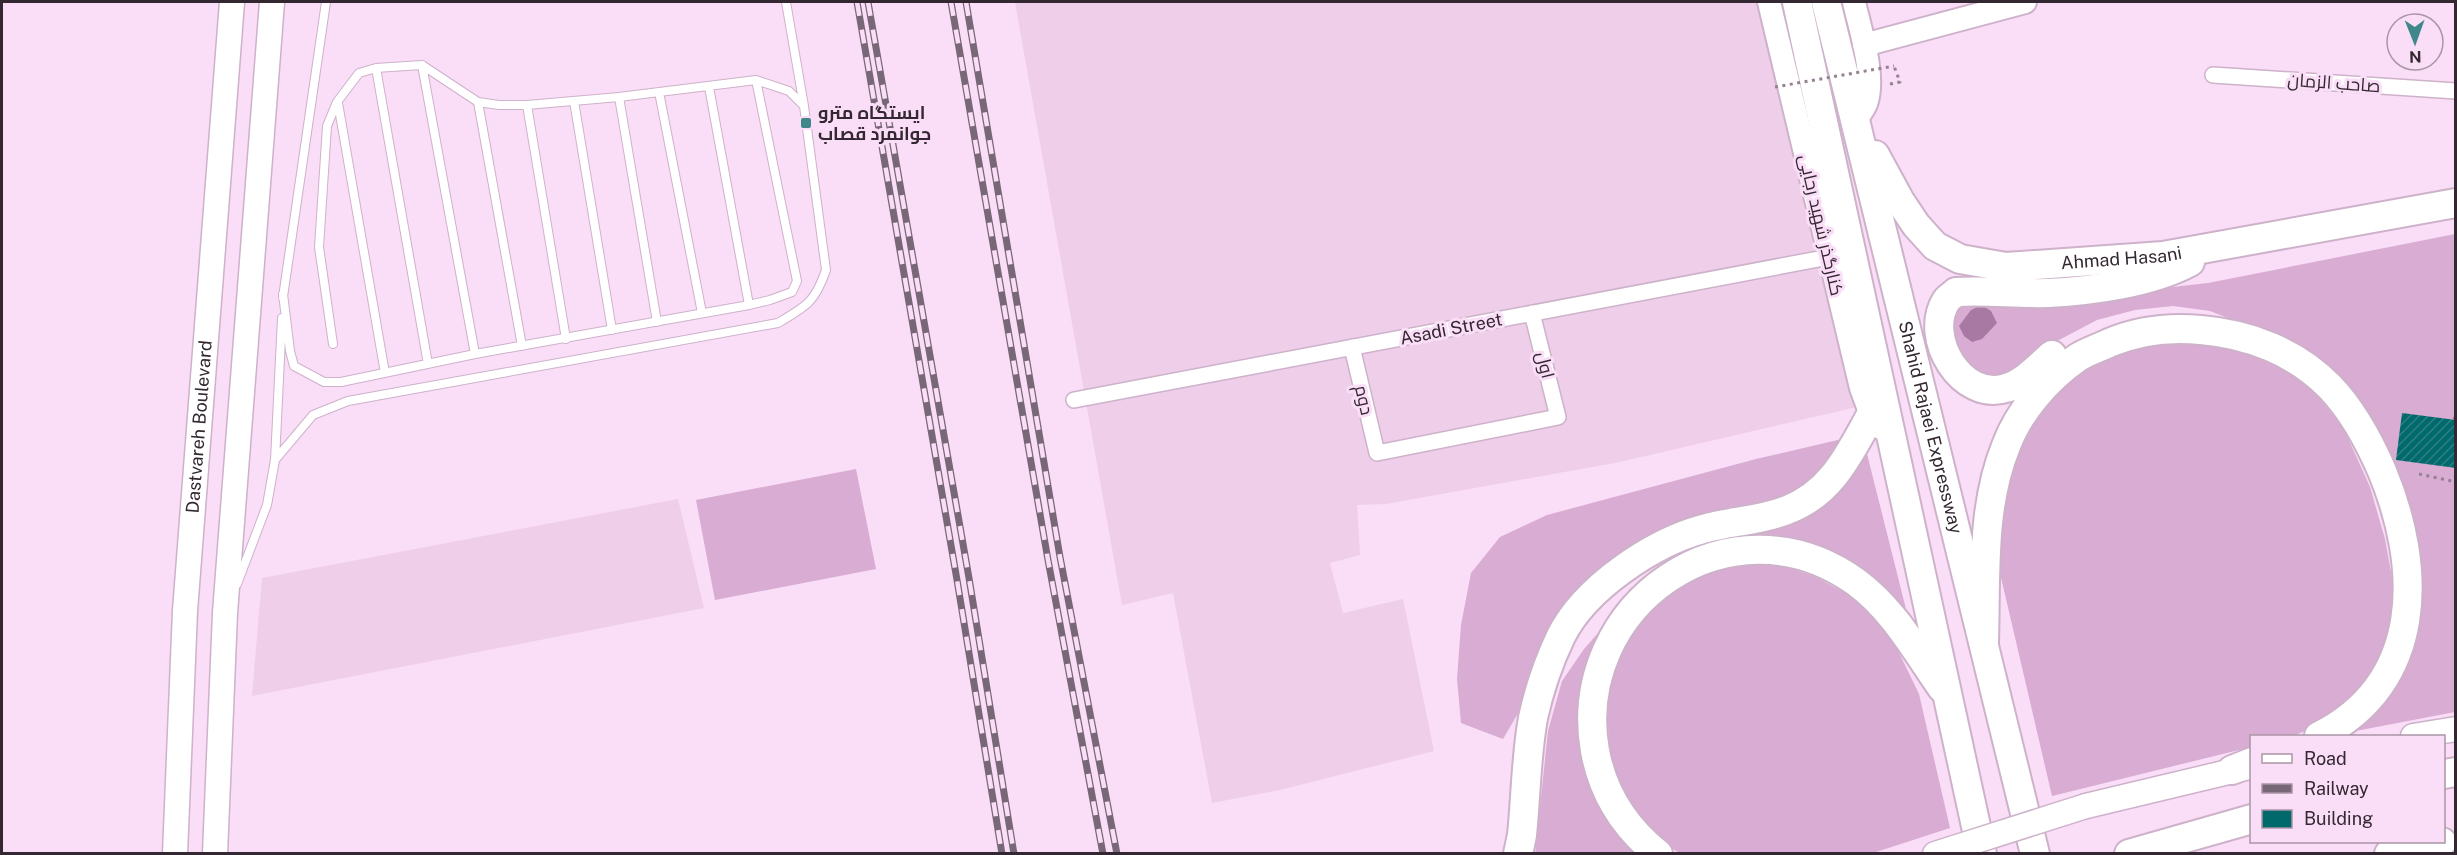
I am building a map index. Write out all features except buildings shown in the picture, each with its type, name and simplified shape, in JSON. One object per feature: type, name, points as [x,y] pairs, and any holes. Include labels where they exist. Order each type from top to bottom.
[{"type":"highway","points":[[1797,2],[1951,700],[1958,851]]},
{"type":"highway","name":"Shahid Rajaei Expressway","points":[[1826,2],[2035,854]]},
{"type":"highway","name":"Ahmad Hasani","points":[[1856,120],[1900,201],[1916,225],[1935,246],[1960,259],[2006,267],[2163,256],[2456,203]]},
{"type":"highway","points":[[2218,246],[2181,267],[2138,280],[2048,293],[1956,292],[1946,300],[1940,317],[1941,338],[1948,359],[1959,375],[1973,385],[1989,390],[2006,388],[2024,380],[2051,356],[2081,336],[2120,323],[2161,318],[2194,320],[2223,332],[2258,341],[2285,353],[2329,386],[2346,405],[2373,449],[2391,493],[2400,523],[2408,567],[2408,600],[2401,643],[2385,677],[2342,723],[2321,735]]},
{"type":"highway","points":[[1984,642],[1989,502],[2006,445],[2036,395],[2078,357],[2129,334],[2184,328],[2223,332]]},
{"type":"highway","points":[[1518,854],[1522,835],[1533,718],[1543,682],[1562,634],[1593,593],[1630,563],[1664,544],[1702,529],[1787,510],[1818,494],[1839,470],[1871,414]]},
{"type":"highway","points":[[1658,854],[1624,823],[1606,791],[1598,768],[1592,735],[1592,705],[1596,678],[1610,643],[1629,615],[1668,577],[1690,564],[1716,554],[1768,550],[1798,554],[1832,568],[1856,582],[1886,608],[1951,700]]},
{"type":"highway","points":[[2128,854],[2250,820]]},
{"type":"highway","points":[[2390,854],[2435,843]]},
{"type":"main road","name":"Dastvareh Boulevard","points":[[175,854],[185,611],[232,2]]},
{"type":"main road","points":[[215,854],[225,613],[272,2]]},
{"type":"main road","points":[[2419,735],[2456,729]]},
{"type":"main road","points":[[1958,851],[2086,806],[2245,766]]},
{"type":"main road","points":[[167,854],[176,826]]},
{"type":"street","name":"کنارگذر شهید رجایی","points":[[1769,2],[1861,388],[1871,414],[1892,440]]},
{"type":"street","points":[[1854,2],[1864,45],[1870,88],[1866,105],[1856,120]]},
{"type":"street","points":[[1864,45],[1968,9],[2025,2]]},
{"type":"street","name":"صاحب الزمان","points":[[2213,75],[2456,91]]},
{"type":"street","name":"Asadi Street","points":[[1074,400],[1828,257]]},
{"type":"street","name":"اول","points":[[1377,453],[1558,417],[1532,314]]},
{"type":"street","name":"دوم","points":[[1352,347],[1377,453]]},
{"type":"lane","points":[[225,613],[267,505],[275,460],[283,294],[326,2]]},
{"type":"lane","points":[[275,460],[313,415],[348,401],[778,323],[801,309],[818,292],[826,270],[804,106],[786,2]]},
{"type":"lane","points":[[333,344],[319,247],[327,126],[337,102],[359,73],[376,68],[422,65],[478,102],[527,105],[619,97],[756,80],[789,91],[804,106]]},
{"type":"lane","points":[[422,65],[475,354]]},
{"type":"lane","points":[[376,68],[428,364]]},
{"type":"lane","points":[[283,294],[294,366],[324,382],[341,382],[475,354],[749,305],[792,292],[797,281],[756,80]]},
{"type":"lane","points":[[709,87],[749,305]]},
{"type":"lane","points":[[659,92],[702,313]]},
{"type":"lane","points":[[619,97],[657,322]]},
{"type":"lane","points":[[574,101],[612,330]]},
{"type":"lane","points":[[337,102],[385,373]]},
{"type":"lane","points":[[478,102],[522,346]]},
{"type":"lane","points":[[527,105],[567,339]]},
{"type":"path","points":[[1775,87],[1894,66],[1900,82]]},
{"type":"path","points":[[2454,420],[2456,412]]},
{"type":"path","points":[[2419,474],[2456,483]]},
{"type":"shaded area","points":[[1015,2],[1763,2],[1861,406],[1620,462],[1386,504],[1357,505],[1360,555],[1330,563],[1343,613],[1403,599],[1434,751],[1280,790],[1212,803],[1173,593],[1122,605]]},
{"type":"shaded area","points":[[2455,234],[2455,712],[2345,733],[2409,650],[2376,442],[2238,322],[2210,311],[2173,306],[2135,310],[2097,320],[2059,340],[2013,373],[1984,376],[1972,369],[1954,344],[1954,311],[1962,303],[2128,292],[2208,283]]},
{"type":"shaded area","points":[[1982,305],[1991,311],[1997,323],[1982,339],[1972,342],[1964,336],[1959,326],[1971,310]]},
{"type":"shaded area","points":[[2189,340],[2262,355],[2293,372],[2343,427],[2370,487],[2385,539],[2394,589],[2389,632],[2369,679],[2361,691],[2314,727],[2294,735],[2250,735],[2250,747],[2052,796],[1996,556],[1996,529],[2018,443],[2053,395],[2087,368],[2114,354],[2152,343]]},
{"type":"shaded area","points":[[1863,438],[1906,609],[1868,577],[1783,540],[1733,537],[1787,523]]},
{"type":"shaded area","points":[[1842,439],[1829,467],[1804,491],[1639,546],[1527,698],[1503,739],[1461,723],[1457,679],[1461,625],[1471,573],[1500,537],[1547,515],[1756,459]]},
{"type":"shaded area","points":[[856,469],[876,569],[715,600],[696,500]]},
{"type":"shaded area","points":[[678,499],[704,608],[252,696],[262,578]]},
{"type":"shaded area","points":[[1755,562],[1787,567],[1816,577],[1870,610],[1888,630],[1919,694],[1950,828],[1873,853],[1679,853],[1651,834],[1622,792],[1609,749],[1607,694],[1611,672],[1638,621],[1665,595],[1701,573]]},
{"type":"shaded area","points":[[1599,632],[1585,676],[1582,708],[1643,853],[1535,854],[1548,731],[1562,681]]},
{"type":"railway","points":[[857,2],[1002,854]]},
{"type":"railway","points":[[868,2],[969,578],[1014,854]]},
{"type":"railway","points":[[951,2],[1048,560],[1103,854]]},
{"type":"railway","points":[[966,2],[1060,557],[1117,854]]},
{"type":"place","name":"ایستگاه مترو جوانمرد قصاب","points":[[806,123]]}]
